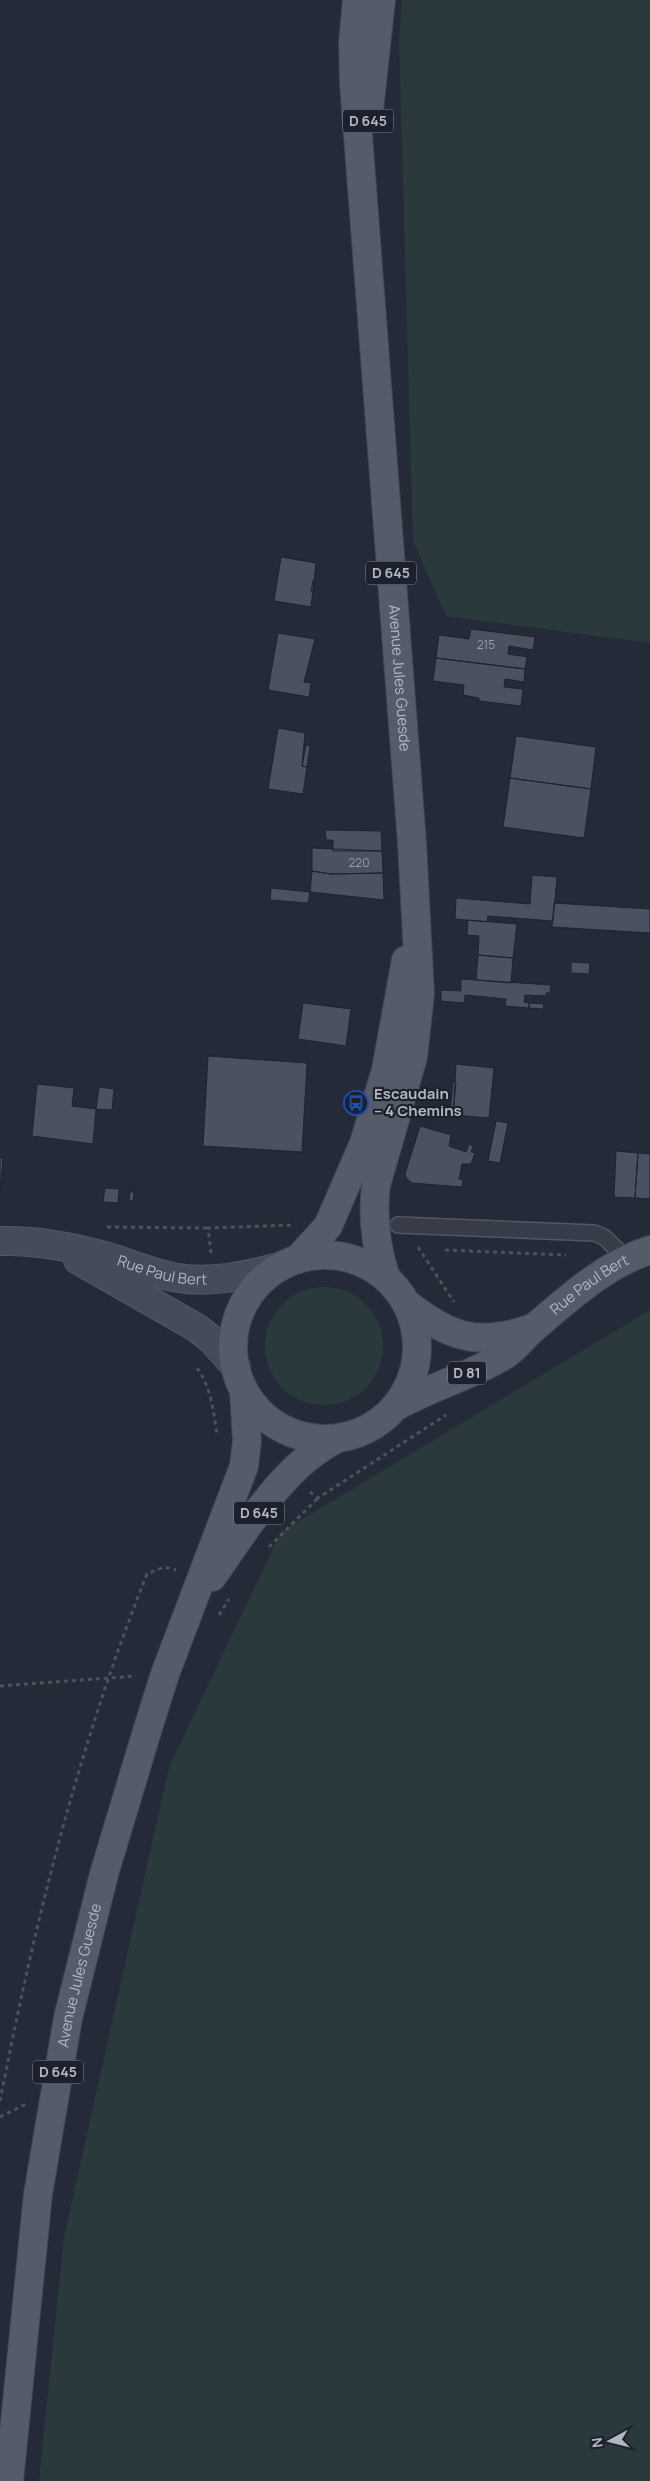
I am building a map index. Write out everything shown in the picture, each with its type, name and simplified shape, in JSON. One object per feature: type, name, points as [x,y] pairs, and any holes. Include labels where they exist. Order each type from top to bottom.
[{"type":"main road","name":"Avenue Jules Guesde","points":[[357,0],[353,42],[354,83],[415,904],[420,994],[417,1031],[408,1078],[376,1185],[374,1199],[375,1232],[386,1278]]},
{"type":"main road","name":"Avenue Jules Guesde","points":[[366,242],[368,125],[381,0]]},
{"type":"main road","name":"Avenue Jules Guesde","points":[[9,2481],[31,2243],[44,2152],[63,2046],[104,1874],[165,1674],[239,1481],[246,1453],[247,1428],[234,1335],[239,1315],[254,1288],[288,1263],[328,1226],[364,1142],[392,1046],[415,904]]},
{"type":"main road","name":"Rue Paul Bert","points":[[394,1408],[425,1390],[506,1354],[534,1327],[589,1283],[638,1254]]},
{"type":"main road","points":[[240,1379],[256,1408],[279,1427],[308,1437],[338,1438],[368,1428],[394,1408],[410,1382],[417,1352],[415,1327],[406,1304],[386,1278],[369,1266],[350,1258],[319,1255],[288,1263]]},
{"type":"main road","name":"Rue Paul Bert","points":[[406,1304],[436,1326],[460,1335],[502,1337],[534,1327]]},
{"type":"main road","name":"Avenue Jules Guesde","points":[[194,1602],[290,1472],[313,1452],[338,1438]]},
{"type":"street","name":"Rue Paul Bert","points":[[0,1241],[48,1244],[80,1250],[177,1278],[213,1279],[240,1277],[288,1263]]},
{"type":"street","name":"Rue Paul Bert","points":[[48,1244],[197,1328],[213,1340],[240,1379]]},
{"type":"lane","points":[[398,1225],[594,1234],[638,1254]]},
{"type":"path","points":[[102,1227],[208,1228],[294,1224]]},
{"type":"path","points":[[398,1225],[417,1245],[454,1301],[460,1335]]},
{"type":"path","points":[[208,1228],[213,1279]]},
{"type":"path","points":[[197,1328],[186,1352],[204,1377],[214,1412],[218,1448],[246,1453]]},
{"type":"path","points":[[290,1472],[318,1498],[458,1408],[458,1391],[454,1378]]},
{"type":"path","points":[[0,2101],[22,1987],[43,1900],[75,1782],[109,1677],[147,1574],[164,1567],[184,1572]]},
{"type":"path","points":[[0,1686],[165,1674]]},
{"type":"shaded area","points":[[402,0],[650,0],[650,643],[446,616],[413,540],[399,40]]},
{"type":"shaded area","points":[[324,1287],[347,1291],[366,1304],[379,1323],[383,1346],[379,1369],[366,1388],[347,1401],[324,1405],[301,1401],[282,1388],[269,1369],[265,1346],[269,1323],[282,1304],[301,1291]]},
{"type":"shaded area","points":[[650,1310],[650,2481],[39,2481],[64,2237],[169,1767],[281,1532]]},
{"type":"building","points":[[281,557],[316,563],[311,607],[274,601]]},
{"type":"building","points":[[313,580],[315,580],[313,592],[311,592]]},
{"type":"building","points":[[471,629],[535,637],[533,650],[509,646],[508,654],[527,657],[525,669],[436,658],[439,635],[469,639]]},
{"type":"building","points":[[278,633],[315,639],[304,682],[311,683],[309,697],[268,690]]},
{"type":"building","points":[[436,658],[525,669],[524,682],[505,679],[504,687],[523,689],[521,706],[479,701],[479,698],[463,695],[464,685],[433,681]]},
{"type":"building","points":[[278,728],[305,733],[302,766],[307,767],[303,794],[268,789]]},
{"type":"building","points":[[516,736],[596,747],[591,789],[510,778]]},
{"type":"building","points":[[306,745],[310,746],[307,767],[302,766]]},
{"type":"building","points":[[510,778],[591,789],[584,838],[503,827]]},
{"type":"building","points":[[325,830],[381,831],[382,851],[333,851],[333,840],[326,840]]},
{"type":"building","points":[[312,848],[382,851],[383,873],[331,874],[312,871]]},
{"type":"building","points":[[312,871],[331,874],[383,873],[384,900],[310,892]]},
{"type":"building","points":[[532,875],[557,877],[553,921],[488,916],[487,922],[455,919],[456,898],[530,904]]},
{"type":"building","points":[[271,888],[310,892],[308,903],[270,900]]},
{"type":"building","points":[[554,903],[650,909],[650,933],[552,927]]},
{"type":"building","points":[[468,920],[517,924],[513,958],[478,955],[479,936],[467,935]]},
{"type":"building","points":[[478,955],[513,958],[511,983],[476,980]]},
{"type":"building","points":[[571,962],[590,963],[589,974],[571,973]]},
{"type":"building","points":[[461,979],[551,985],[550,993],[546,993],[546,996],[525,995],[524,1002],[529,1003],[529,1008],[505,1006],[506,999],[465,995],[464,1003],[441,1001],[441,990],[461,991]]},
{"type":"building","points":[[303,1003],[351,1009],[346,1046],[298,1039]]},
{"type":"building","points":[[529,1003],[544,1004],[543,1009],[529,1008]]},
{"type":"building","points":[[208,1056],[307,1063],[302,1152],[203,1146]]},
{"type":"building","points":[[456,1064],[494,1068],[489,1118],[453,1115]]},
{"type":"building","points":[[453,1081],[456,1082],[453,1115],[450,1114]]},
{"type":"building","points":[[37,1084],[74,1088],[72,1106],[96,1109],[93,1144],[32,1136]]},
{"type":"building","points":[[99,1087],[114,1089],[112,1110],[96,1109]]},
{"type":"building","points":[[496,1121],[508,1123],[500,1163],[488,1161]]},
{"type":"building","points":[[420,1126],[451,1135],[449,1146],[466,1152],[469,1144],[473,1146],[471,1152],[475,1153],[471,1164],[462,1164],[459,1179],[463,1180],[462,1187],[412,1183],[407,1179],[405,1174]]},
{"type":"building","points":[[616,1151],[638,1153],[635,1198],[614,1197]]},
{"type":"building","points":[[638,1153],[650,1154],[650,1199],[635,1198]]},
{"type":"building","points":[[0,1158],[3,1158],[0,1194]]},
{"type":"building","points":[[105,1188],[119,1189],[118,1203],[103,1202]]},
{"type":"building","points":[[130,1192],[134,1192],[133,1201],[129,1201]]},
{"type":"place","name":"Escaudain – 4 Chemins","points":[[356,1103]]}]
